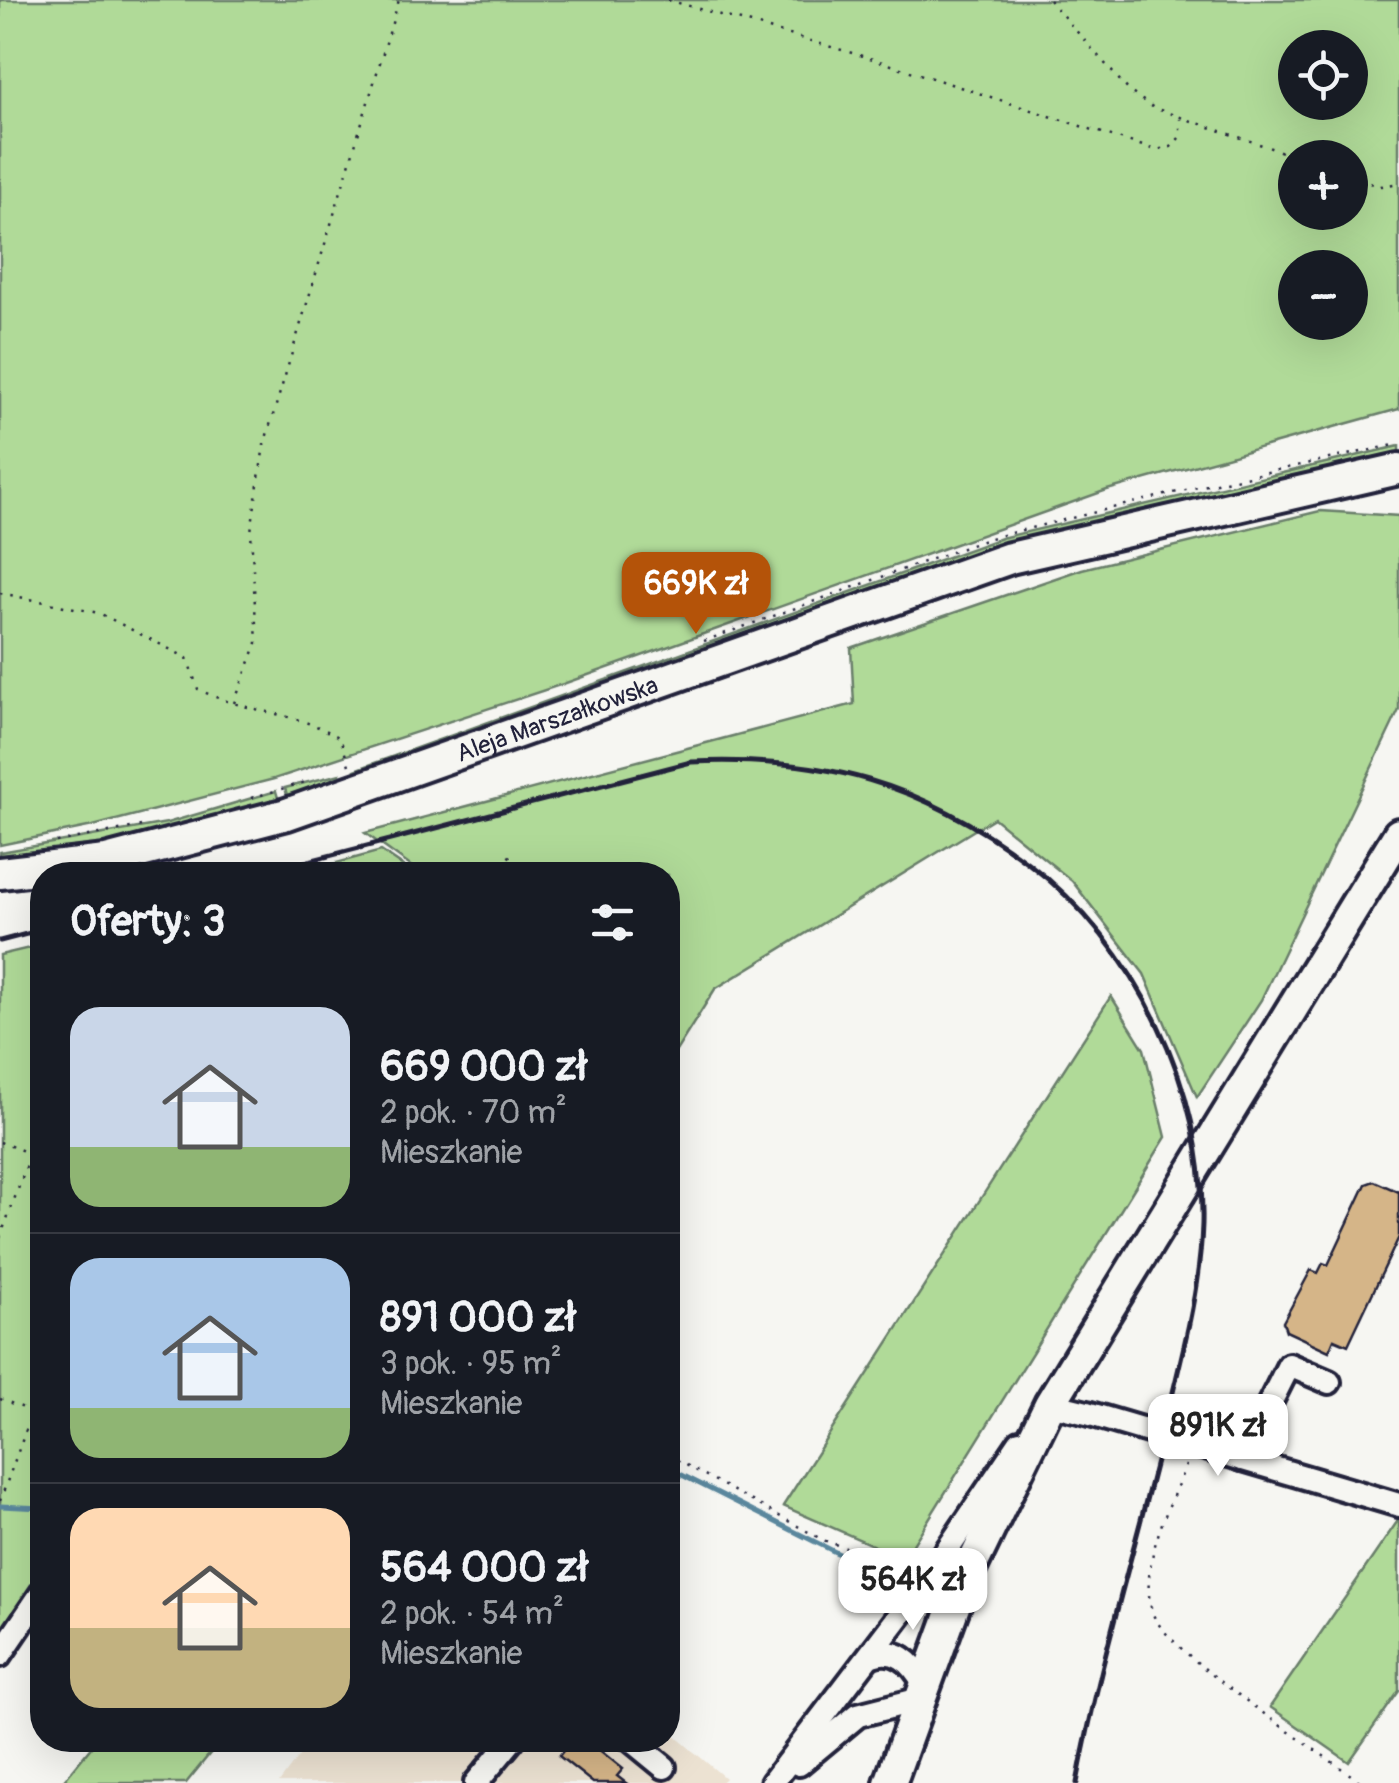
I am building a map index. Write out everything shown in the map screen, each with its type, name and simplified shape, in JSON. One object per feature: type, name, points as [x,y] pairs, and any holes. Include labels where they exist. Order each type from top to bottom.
[{"type":"main road","name":"Aleja Marszałkowska","points":[[90,862],[287,814],[1010,558],[1399,469]]},
{"type":"main road","points":[[890,1783],[920,1691],[960,1590],[1050,1404],[1399,834]]},
{"type":"main road","name":"Aleja Marszałkowska","points":[[0,873],[30,869]]},
{"type":"street","points":[[1242,1459],[1289,1365],[1329,1382]]},
{"type":"street","points":[[775,1783],[929,1577],[1050,1404],[1399,1505]]},
{"type":"street","points":[[0,1655],[30,1611]]},
{"type":"street","points":[[775,1783],[849,1722],[920,1691],[915,1666],[898,1654],[872,1655]]},
{"type":"street","points":[[868,1712],[897,1728],[903,1743]]},
{"type":"street","points":[[476,1783],[502,1752]]},
{"type":"street","points":[[646,1752],[664,1767]]},
{"type":"path","points":[[234,704],[257,642],[251,531],[264,445],[399,0]]},
{"type":"path","points":[[668,0],[874,58],[1155,150],[1171,148],[1180,137],[1180,119]]},
{"type":"path","points":[[1049,0],[1130,92],[1180,119],[1278,151]]},
{"type":"path","points":[[1368,184],[1392,186],[1399,182]]},
{"type":"path","points":[[0,593],[99,613],[186,658],[198,689],[234,704],[319,724],[340,738],[358,790]]},
{"type":"path","points":[[506,862],[513,851]]},
{"type":"path","points":[[0,1142],[30,1154]]},
{"type":"path","points":[[0,1238],[30,1157]]},
{"type":"path","points":[[0,1398],[30,1410]]},
{"type":"path","points":[[0,1500],[30,1419]]},
{"type":"path","points":[[1194,1445],[1148,1576],[1153,1616],[1204,1669],[1362,1783]]},
{"type":"path","points":[[680,1463],[823,1540],[929,1577]]},
{"type":"shaded area","points":[[680,1740],[725,1778],[720,1783],[279,1783],[302,1752],[680,1752]]},
{"type":"green space","points":[[0,0],[1399,0],[1399,409],[1107,490],[563,684],[274,779],[93,826],[0,845]]},
{"type":"green space","points":[[1399,446],[1399,457],[1377,459],[356,774],[355,770],[1001,538]]},
{"type":"green space","points":[[1320,511],[1399,516],[1399,710],[1261,1000],[1197,1097],[1144,974],[1072,881],[994,818],[715,989],[680,1045],[680,862],[405,862],[365,833],[854,704],[851,648],[1082,569]]},
{"type":"green space","points":[[340,774],[341,780],[289,802],[285,788]]},
{"type":"green space","points":[[276,791],[280,805],[206,827],[0,865],[0,852],[167,823]]},
{"type":"green space","points":[[381,851],[397,862],[340,862]]},
{"type":"green space","points":[[30,948],[30,1596],[0,1641],[0,955]]},
{"type":"green space","points":[[1111,996],[1144,1049],[1166,1137],[904,1559],[783,1506]]},
{"type":"green space","points":[[1399,1519],[1399,1691],[1349,1762],[1270,1707]]},
{"type":"green space","points":[[87,1752],[211,1752],[186,1783],[62,1783]]},
{"type":"building","points":[[1374,1181],[1399,1192],[1399,1237],[1348,1345],[1334,1339],[1329,1351],[1286,1331],[1283,1322],[1311,1270],[1318,1273],[1323,1263],[1328,1265],[1366,1184]]},
{"type":"building","points":[[562,1752],[602,1752],[623,1769],[617,1776],[626,1783],[593,1783],[559,1756]]},
{"type":"waterway","points":[[680,1474],[901,1585]]},
{"type":"waterway","points":[[0,1506],[30,1507]]},
{"type":"railway","points":[[305,862],[691,762],[784,764],[869,780],[949,813],[1028,863],[1067,896],[1102,935],[1132,977],[1177,1072],[1200,1173],[1202,1224],[1198,1273],[1184,1346],[1077,1783]]},
{"type":"railway","points":[[0,941],[30,933]]}]
